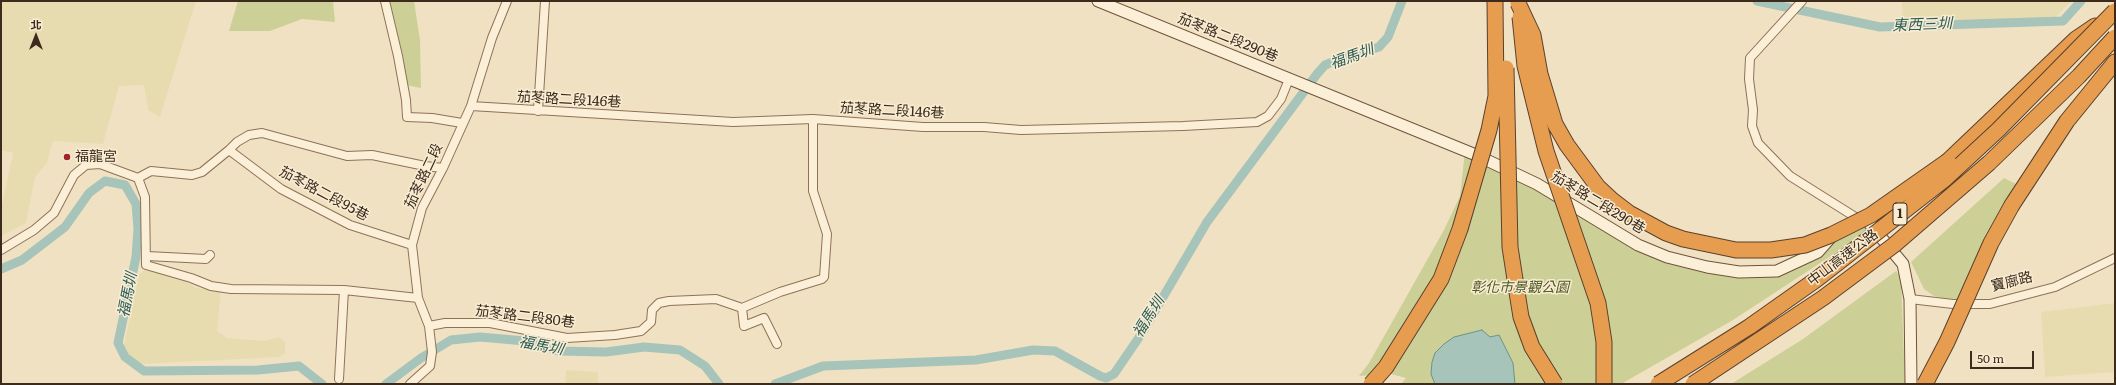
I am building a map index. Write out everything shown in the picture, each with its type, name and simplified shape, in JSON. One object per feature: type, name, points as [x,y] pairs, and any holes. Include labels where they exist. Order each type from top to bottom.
[{"type":"highway","points":[[1371,384],[1386,367],[1441,279],[1460,228],[1489,130],[1496,96],[1495,1]]},
{"type":"highway","points":[[1499,1],[1506,66],[1510,247],[1521,317],[1532,347],[1555,384]]},
{"type":"highway","points":[[1518,2],[1533,35],[1540,74],[1555,124],[1567,145],[1598,187],[1629,213],[1666,233],[1716,248],[1757,251],[1785,249],[1804,245],[1831,235],[1871,215],[1948,161],[2076,39],[2115,11]]},
{"type":"highway","points":[[1518,2],[1525,66],[1546,151],[1598,303],[1604,342],[1604,384]]},
{"type":"highway","name":"中山高速公路","points":[[1658,384],[1749,327],[1817,279],[1945,179],[1998,130],[2115,11]]},
{"type":"highway","name":"中山高速公路","points":[[1693,384],[1823,298],[1894,245],[1989,164],[2079,76],[2115,37]]},
{"type":"highway","points":[[1925,384],[1947,342],[1991,243],[2012,205],[2067,121],[2115,62]]},
{"type":"street","points":[[385,1],[398,56],[406,100],[407,117],[432,118],[462,123]]},
{"type":"street","name":"茄苳路二段","points":[[410,384],[430,366],[432,352],[429,329],[418,298],[412,245],[422,208],[443,168],[462,123],[471,106],[492,38],[507,1]]},
{"type":"street","points":[[538,112],[545,1]]},
{"type":"street","name":"茄苳路二段290巷","points":[[1098,1],[1471,153],[1537,184],[1638,245],[1667,257],[1707,267],[1739,272],[1777,271],[1818,252],[1837,231],[1862,219]]},
{"type":"street","points":[[1802,1],[1750,58],[1749,79],[1753,110],[1752,126],[1758,143],[1790,176],[1862,219],[1903,264],[1910,299],[1911,384]]},
{"type":"street","name":"茄苳路二段146巷","points":[[471,106],[538,112],[733,122],[813,119],[923,127],[984,127],[1021,130],[1183,126],[1257,122],[1268,116],[1281,99],[1289,79]]},
{"type":"street","points":[[777,344],[764,318],[744,326],[742,308],[780,292],[822,279],[824,277],[827,234],[813,191],[813,119]]},
{"type":"street","points":[[1,250],[34,230],[54,213],[74,174],[86,166],[100,164],[138,178],[151,171],[192,175],[202,172],[237,142],[249,135],[262,133],[347,156],[372,155],[425,166],[443,168]]},
{"type":"street","name":"茄苳路二段95巷","points":[[229,150],[281,189],[350,225],[412,245]]},
{"type":"street","points":[[138,178],[145,197],[144,217],[147,256],[146,265],[191,278],[211,286],[231,289],[344,290],[418,298]]},
{"type":"street","points":[[1637,209],[1671,231],[1705,240],[1750,247],[1784,247],[1837,231]]},
{"type":"street","points":[[147,256],[206,259],[210,255]]},
{"type":"street","name":"寶廍路","points":[[1910,299],[1953,304],[1990,304],[2055,287],[2115,258]]},
{"type":"street","points":[[339,379],[344,290]]},
{"type":"street","name":"茄苳路二段80巷","points":[[429,329],[445,322],[490,323],[567,338],[615,335],[640,331],[651,322],[652,310],[659,303],[669,300],[716,299],[742,308]]},
{"type":"shaded area","points":[[1,1],[196,1],[160,117],[148,110],[144,85],[119,86],[103,144],[53,141],[47,163],[35,177],[26,223],[1,236],[1,210],[13,153],[1,150]]},
{"type":"shaded area","points":[[1902,1],[2072,1],[2049,23],[1903,23]]},
{"type":"shaded area","points":[[151,270],[183,279],[196,288],[221,291],[217,331],[227,338],[264,341],[279,337],[285,342],[285,353],[280,357],[141,364],[127,357],[124,345],[139,275],[143,271]]},
{"type":"shaded area","points":[[2115,303],[2115,372],[2045,377],[2041,312]]},
{"type":"shaded area","points":[[566,370],[598,372],[598,384],[565,384]]},
{"type":"green space","points":[[238,1],[333,1],[335,22],[302,19],[270,31],[229,31]]},
{"type":"green space","points":[[387,1],[414,1],[420,40],[421,88],[406,85]]},
{"type":"green space","name":"彰化市景觀公園","points":[[1465,151],[1685,264],[1772,271],[1855,224],[1866,226],[1866,233],[1733,320],[1621,384],[1401,384],[1406,378],[1391,374],[1359,376],[1369,363],[1444,230],[1460,196]]},
{"type":"green space","points":[[2004,178],[2016,184],[2006,199],[1959,299],[1946,299],[1934,296],[1924,289],[1911,262]]},
{"type":"green space","points":[[1896,271],[1901,278],[1905,384],[1731,384],[1803,339]]},
{"type":"water","points":[[1482,330],[1490,337],[1499,335],[1513,363],[1515,384],[1435,384],[1431,374],[1432,362],[1435,353],[1454,337]]},
{"type":"waterway","name":"福馬圳","points":[[775,384],[823,366],[976,360],[1033,350],[1055,351],[1106,378],[1114,374],[1142,333],[1207,222],[1317,74],[1325,65],[1379,47],[1388,37],[1402,1]]},
{"type":"waterway","name":"東西三圳","points":[[1757,1],[1880,27],[2063,21],[2081,1]]},
{"type":"waterway","name":"福馬圳","points":[[1,269],[22,260],[65,227],[89,193],[105,181],[125,185],[136,204],[138,229],[136,257],[118,343],[125,357],[144,371],[258,370],[299,366],[322,384]]},
{"type":"waterway","name":"福馬圳","points":[[386,384],[421,358],[451,340],[480,337],[525,341],[558,351],[606,352],[644,347],[680,350],[705,366],[719,384]]},
{"type":"place","name":"福龍宮","points":[[67,157]]}]
